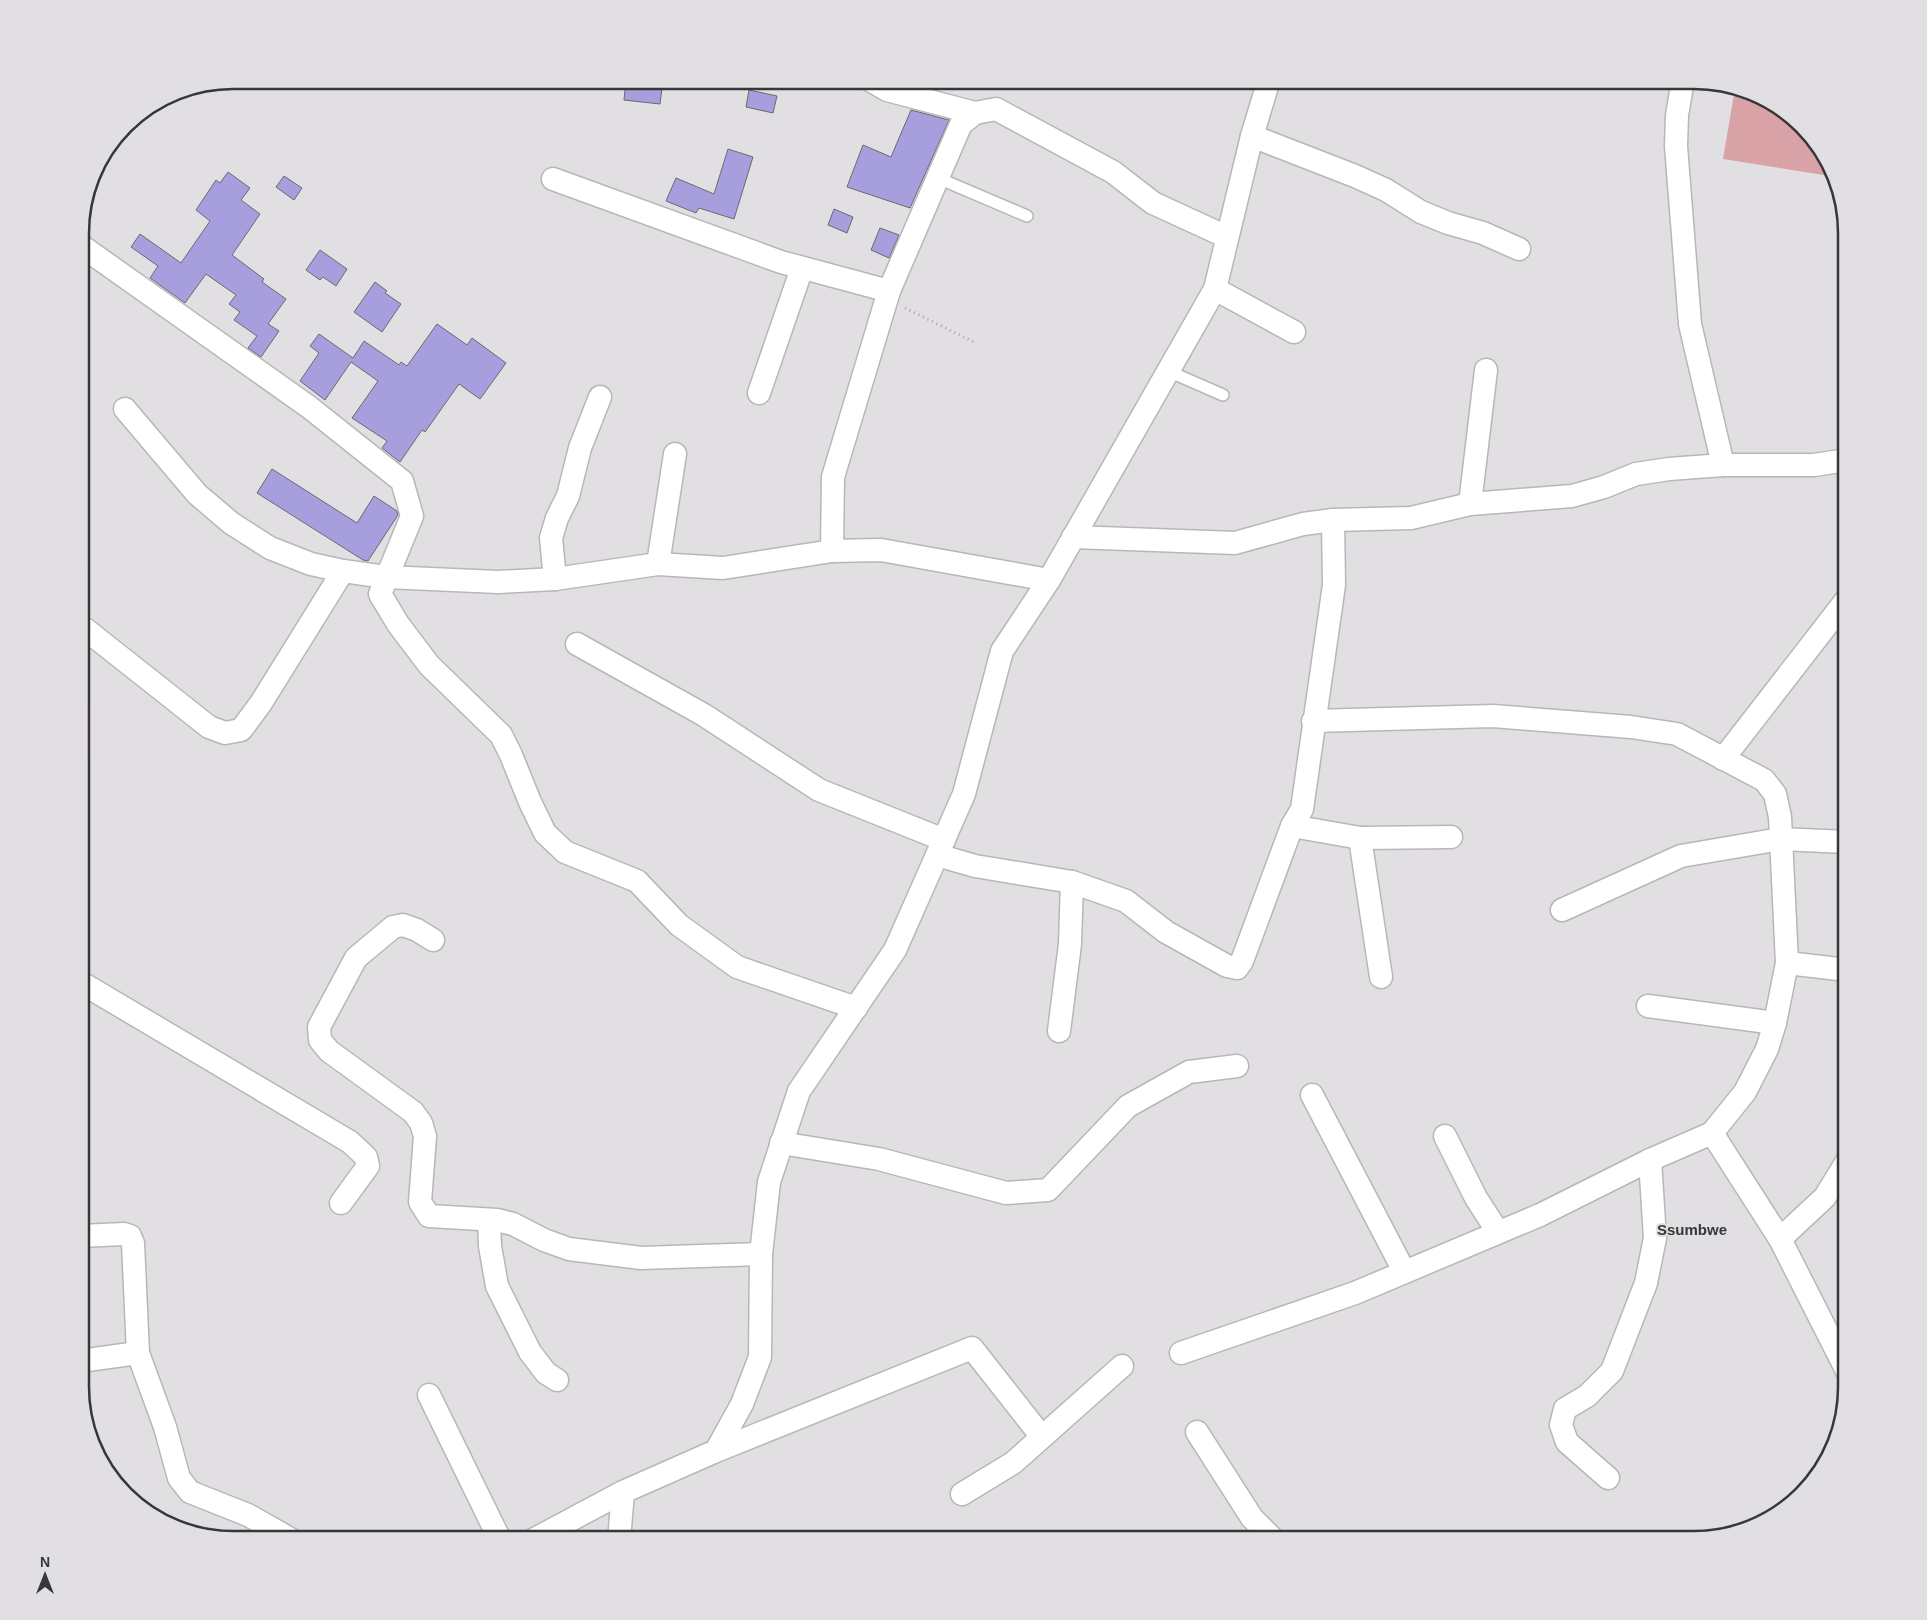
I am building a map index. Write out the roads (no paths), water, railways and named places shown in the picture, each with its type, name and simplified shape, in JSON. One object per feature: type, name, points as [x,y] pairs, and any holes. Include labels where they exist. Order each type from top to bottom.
[{"type":"street","points":[[885,89],[975,113],[996,109],[1113,172],[1153,203],[1228,236]]},
{"type":"street","points":[[716,1451],[742,1404],[760,1357],[761,1254],[769,1182],[799,1091],[896,950],[964,794],[1002,651],[1049,580],[1215,289],[1252,136],[1266,89]]},
{"type":"street","points":[[1682,89],[1677,116],[1676,146],[1690,324],[1723,465]]},
{"type":"street","points":[[832,551],[832,477],[887,295],[961,124],[975,113]]},
{"type":"street","points":[[1252,136],[1355,176],[1430,216],[1483,233],[1519,249]]},
{"type":"street","points":[[553,179],[781,262],[887,295]]},
{"type":"street","points":[[89,251],[309,407],[402,481],[412,516],[380,594],[398,624],[429,665],[501,735],[546,833],[565,852],[637,881],[680,924],[736,967],[856,1008]]},
{"type":"street","points":[[759,393],[802,268]]},
{"type":"street","points":[[1215,289],[1294,332]]},
{"type":"street","points":[[1470,504],[1486,370]]},
{"type":"street","points":[[555,579],[551,538],[557,518],[568,496],[580,448],[600,397]]},
{"type":"street","points":[[125,409],[197,494],[231,523],[270,548],[311,564],[342,571],[386,577],[498,582],[555,579],[658,564],[723,568],[832,551],[881,550],[1049,580]]},
{"type":"street","points":[[658,564],[675,454]]},
{"type":"street","points":[[1073,538],[1235,543],[1303,524],[1333,520],[1411,518],[1470,504],[1572,496],[1604,487],[1636,474],[1723,465],[1814,465],[1838,461]]},
{"type":"street","points":[[577,644],[704,715],[818,790],[975,866],[1072,882],[1126,901],[1166,932],[1226,966],[1236,968],[1242,961],[1292,826],[1302,809],[1313,721],[1334,585],[1333,520]]},
{"type":"street","points":[[89,632],[209,727],[225,733],[241,730],[260,704],[342,571]]},
{"type":"street","points":[[1723,759],[1838,611]]},
{"type":"street","points":[[1181,1353],[1355,1293],[1540,1215],[1650,1160],[1712,1133],[1745,1092],[1767,1049],[1776,1023],[1787,963],[1780,817],[1775,794],[1764,780],[1677,734],[1631,727],[1493,716],[1313,721]]},
{"type":"street","points":[[1292,826],[1360,838],[1451,837]]},
{"type":"street","points":[[1360,838],[1382,978]]},
{"type":"street","points":[[1562,910],[1681,856],[1780,839],[1838,842]]},
{"type":"street","points":[[1059,1031],[1070,944],[1072,882]]},
{"type":"street","points":[[433,940],[417,930],[403,926],[393,927],[356,958],[318,1027],[320,1040],[330,1051],[413,1112],[421,1123],[424,1136],[420,1202],[430,1216],[489,1220],[513,1224],[544,1240],[570,1249],[642,1258],[761,1254]]},
{"type":"street","points":[[1787,963],[1838,969]]},
{"type":"street","points":[[89,987],[350,1142],[366,1157],[368,1166],[341,1203]]},
{"type":"street","points":[[1648,1006],[1776,1023]]},
{"type":"street","points":[[781,1143],[879,1159],[1006,1193],[1048,1190],[1128,1106],[1189,1072],[1236,1066]]},
{"type":"street","points":[[1312,1095],[1404,1271]]},
{"type":"street","points":[[1712,1133],[1780,1239],[1838,1353]]},
{"type":"street","points":[[1445,1136],[1476,1198],[1498,1232]]},
{"type":"street","points":[[1608,1478],[1567,1442],[1561,1426],[1565,1409],[1587,1396],[1612,1371],[1646,1283],[1655,1238],[1650,1160]]},
{"type":"street","points":[[1780,1239],[1825,1197],[1838,1176]]},
{"type":"street","points":[[489,1220],[490,1246],[498,1286],[530,1352],[546,1372],[557,1380]]},
{"type":"street","points":[[89,1236],[130,1236],[133,1242],[138,1353],[165,1427],[179,1478],[190,1492],[248,1515],[276,1531]]},
{"type":"street","points":[[550,1531],[623,1492],[716,1451],[972,1348],[1042,1437]]},
{"type":"street","points":[[89,1360],[138,1353]]},
{"type":"street","points":[[962,1494],[1013,1463],[1122,1366]]},
{"type":"street","points":[[430,1396],[496,1531]]},
{"type":"street","points":[[1197,1432],[1252,1518],[1265,1531]]},
{"type":"street","points":[[620,1531],[623,1492]]},
{"type":"lane","points":[[938,178],[1027,216]]},
{"type":"lane","points":[[1168,371],[1223,395]]},
{"type":"district","name":"Ssumbwe","points":[[1692,1230]]}]
